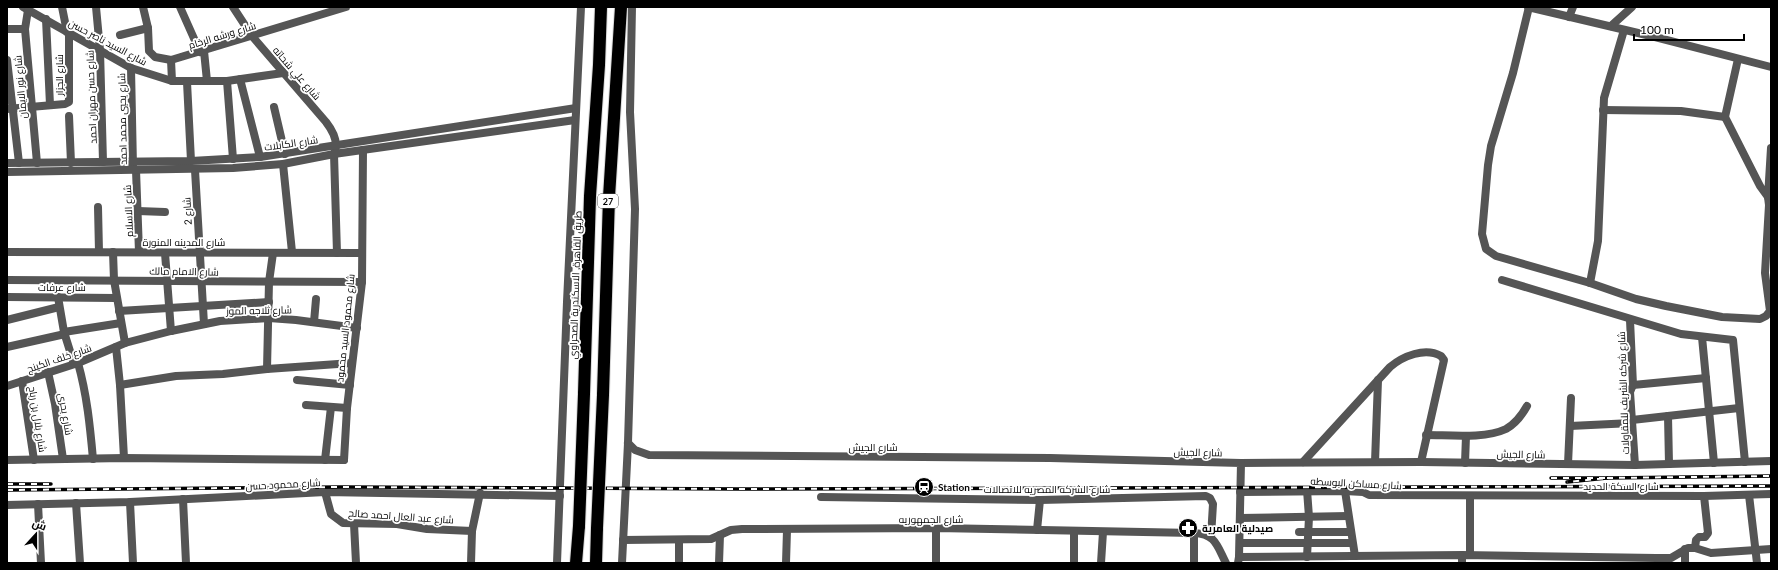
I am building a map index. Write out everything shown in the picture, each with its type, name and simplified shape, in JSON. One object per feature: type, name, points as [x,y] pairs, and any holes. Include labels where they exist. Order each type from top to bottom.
[{"type":"highway","name":"طريق القاهرة, الاسكندرية الصحراوي","points":[[576,563],[579,526],[590,196],[599,65],[601,7]]},
{"type":"highway","name":"27","points":[[596,563],[603,395],[608,205],[620,7]]},
{"type":"street","points":[[62,7],[68,33]]},
{"type":"street","name":"شارع حسن مهران احمد","points":[[96,7],[100,50],[103,162]]},
{"type":"street","points":[[143,7],[148,28],[148,48],[152,55],[171,60],[172,81]]},
{"type":"street","points":[[180,7],[202,52],[207,81]]},
{"type":"street","name":"شارع علي شحاته","points":[[233,7],[252,36],[326,122],[333,133],[335,150],[337,253]]},
{"type":"street","name":"شارع ورشه الرخام","points":[[171,60],[202,52],[346,7]]},
{"type":"street","points":[[557,563],[581,7]]},
{"type":"street","points":[[622,563],[628,443],[635,208],[630,112],[632,7]]},
{"type":"street","points":[[1771,67],[1611,26],[1528,7],[1513,73],[1491,146],[1482,234],[1486,249],[1496,256],[1590,283],[1636,299],[1722,317],[1760,319],[1766,316],[1770,311],[1765,273],[1771,148]]},
{"type":"street","points":[[1569,17],[1573,7]]},
{"type":"street","points":[[1611,26],[1632,7]]},
{"type":"street","name":"شارع السيد ناصر حسن","points":[[28,9],[131,68],[172,81],[227,81],[283,73]]},
{"type":"street","name":"شارع نور الايمان","points":[[28,9],[25,29],[37,163]]},
{"type":"street","points":[[46,19],[50,105]]},
{"type":"street","points":[[120,35],[148,28]]},
{"type":"street","points":[[7,29],[25,29]]},
{"type":"street","points":[[1590,283],[1598,241],[1604,98],[1624,30]]},
{"type":"street","name":"شارع الجزار","points":[[10,108],[65,104],[69,102],[68,33]]},
{"type":"street","points":[[1738,59],[1725,117],[1769,202]]},
{"type":"street","points":[[7,60],[10,108],[19,163]]},
{"type":"street","name":"شارع يحيي محمد احمد","points":[[131,68],[134,167]]},
{"type":"street","points":[[240,79],[260,157]]},
{"type":"street","points":[[227,81],[233,159]]},
{"type":"street","points":[[188,82],[191,161]]},
{"type":"street","points":[[274,107],[285,154]]},
{"type":"street","name":"شارع الكابلات","points":[[7,163],[103,162],[134,167],[195,170],[283,164],[335,150],[511,118],[576,108]]},
{"type":"street","points":[[1603,110],[1681,111],[1725,117]]},
{"type":"street","points":[[69,116],[71,163]]},
{"type":"street","points":[[511,118],[512,129]]},
{"type":"street","name":"شارع الكابلات","points":[[7,172],[134,167],[335,150],[363,150],[575,120]]},
{"type":"street","name":"شارع محمود السيد محمود","points":[[325,460],[344,460],[347,408],[362,282],[361,253],[363,150]]},
{"type":"street","points":[[283,164],[292,252]]},
{"type":"street","name":"شارع الاسلام","points":[[134,167],[138,211],[139,252]]},
{"type":"street","name":"شارع 2","points":[[195,170],[204,324]]},
{"type":"street","points":[[98,207],[99,252]]},
{"type":"street","points":[[138,211],[165,212]]},
{"type":"street","name":"شارع المدينه المنورة","points":[[7,252],[361,253]]},
{"type":"street","points":[[114,252],[114,280],[116,298],[125,343]]},
{"type":"street","points":[[165,253],[168,308],[171,331]]},
{"type":"street","points":[[268,369],[269,282],[273,253]]},
{"type":"street","name":"شارع الامام مالك","points":[[7,280],[362,282]]},
{"type":"street","points":[[1502,280],[1630,320],[1681,334],[1732,339],[1734,341],[1745,462]]},
{"type":"street","name":"شارع عرفات","points":[[7,297],[116,298]]},
{"type":"street","points":[[58,297],[64,333],[84,385],[90,416],[93,459]]},
{"type":"street","points":[[314,322],[316,299]]},
{"type":"street","points":[[119,311],[269,302]]},
{"type":"street","points":[[7,320],[59,307]]},
{"type":"street","name":"شارع ثلاجه الموز","points":[[116,347],[125,343],[171,331],[228,320],[269,318],[357,328]]},
{"type":"street","name":"شارع شركه الشريف للمقاولات","points":[[1630,320],[1633,385],[1630,392],[1635,465]]},
{"type":"street","points":[[7,347],[64,333],[121,323]]},
{"type":"street","points":[[1702,337],[1714,463]]},
{"type":"street","points":[[116,347],[120,384],[124,458]]},
{"type":"street","name":"شارع خلف الكينج","points":[[7,386],[76,363],[116,347]]},
{"type":"street","points":[[1303,462],[1390,367],[1402,359],[1416,354],[1430,352],[1441,356],[1443,362],[1421,462]]},
{"type":"street","points":[[120,384],[176,376],[223,374],[352,363]]},
{"type":"street","name":"شارع بحرى","points":[[48,372],[55,404],[63,459]]},
{"type":"street","points":[[1633,385],[1706,378]]},
{"type":"street","points":[[297,380],[350,385]]},
{"type":"street","points":[[1375,462],[1378,380]]},
{"type":"street","name":"شارع بلال بن رباح","points":[[22,381],[34,460]]},
{"type":"street","points":[[1568,464],[1571,398]]},
{"type":"street","points":[[306,405],[347,408]]},
{"type":"street","points":[[1426,434],[1466,436],[1498,431],[1507,428],[1517,419],[1527,406]]},
{"type":"street","points":[[7,460],[124,458],[325,460],[331,407]]},
{"type":"street","points":[[1570,426],[1632,422],[1668,416],[1739,408]]},
{"type":"street","points":[[1668,416],[1669,464]]},
{"type":"street","points":[[1465,463],[1466,436]]},
{"type":"street","name":"شارع الجيش","points":[[628,443],[639,453],[649,455],[1050,458],[1241,463],[1421,462],[1635,465],[1771,461]]},
{"type":"street","points":[[1241,463],[1239,560],[1307,556],[1326,560],[1355,556],[1656,561],[1671,560],[1685,549],[1695,548],[1711,553],[1771,549]]},
{"type":"street","points":[[1307,490],[1309,517],[1307,556]]},
{"type":"street","name":"شارع مساكن البوسطه","points":[[1240,492],[1307,490],[1363,492],[1370,496],[1470,496]]},
{"type":"street","points":[[1345,491],[1350,532],[1355,556]]},
{"type":"street","name":"شارع محمود حسن","points":[[7,505],[130,502],[325,492],[560,496]]},
{"type":"street","name":"شارع عبد العال احمد صالح","points":[[325,492],[331,514],[343,523],[397,524],[427,529],[472,531]]},
{"type":"street","points":[[471,563],[472,531],[480,494]]},
{"type":"street","name":"شارع السكة الحديد","points":[[1470,496],[1704,496],[1771,494]]},
{"type":"street","points":[[1749,495],[1754,551],[1757,563]]},
{"type":"street","name":"شارع الشركه المصريه للاتصالات","points":[[820,497],[1040,500],[1206,496],[1210,498],[1213,504],[1211,537]]},
{"type":"street","points":[[1465,558],[1470,496]]},
{"type":"street","points":[[1695,548],[1696,540],[1699,537],[1707,536],[1708,533],[1704,496]]},
{"type":"street","points":[[183,499],[186,563]]},
{"type":"street","points":[[1037,530],[1040,500]]},
{"type":"street","points":[[130,502],[133,563]]},
{"type":"street","points":[[76,503],[80,563]]},
{"type":"street","points":[[38,504],[41,563]]},
{"type":"street","points":[[1240,518],[1348,516]]},
{"type":"street","points":[[354,524],[356,563]]},
{"type":"street","points":[[936,528],[936,563]]},
{"type":"street","name":"شارع الجمهوريه","points":[[622,540],[711,539],[736,529],[787,530],[936,528],[1194,533],[1204,534],[1211,537]]},
{"type":"street","points":[[786,563],[787,530]]},
{"type":"street","points":[[1074,531],[1074,563]]},
{"type":"street","points":[[1101,563],[1103,532]]},
{"type":"street","points":[[1299,532],[1350,532]]},
{"type":"street","points":[[1194,533],[1194,563]]},
{"type":"street","points":[[720,535],[720,563]]},
{"type":"street","points":[[1211,537],[1226,563]]},
{"type":"street","points":[[679,540],[679,563]]},
{"type":"street","points":[[1240,543],[1352,543]]},
{"type":"street","points":[[1685,549],[1685,563]]},
{"type":"railway","points":[[1607,478],[1771,476]]},
{"type":"railway","points":[[1551,478],[1607,478],[1567,482]]},
{"type":"railway","points":[[7,484],[51,484]]},
{"type":"railway","points":[[7,490],[341,487],[741,489],[1771,486]]},
{"type":"place","name":"Station","points":[[924,487]]},
{"type":"place","name":"صيدلية العامرية","points":[[1188,528]]}]
